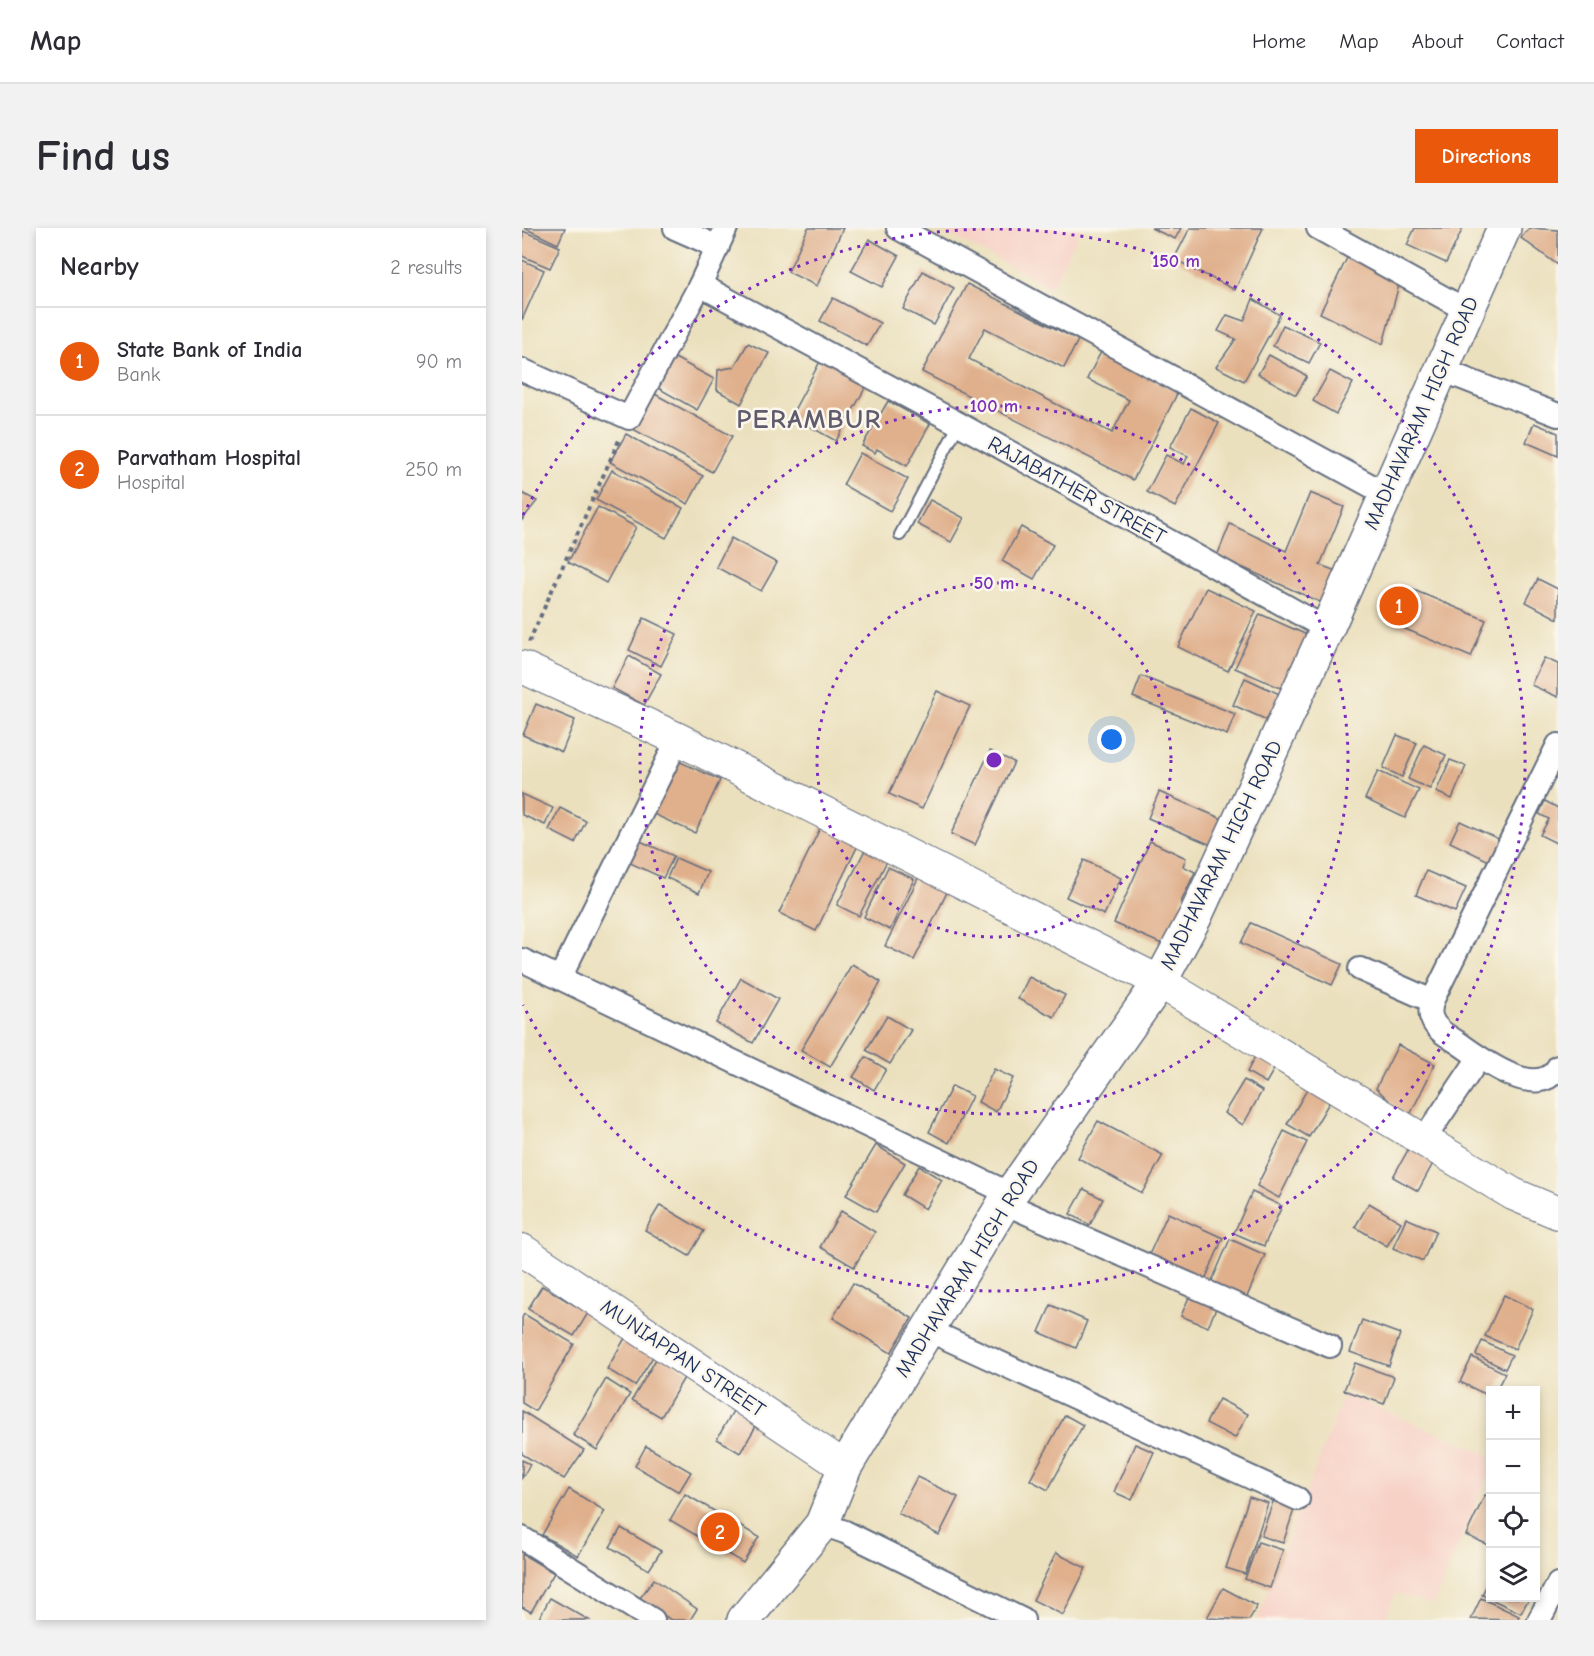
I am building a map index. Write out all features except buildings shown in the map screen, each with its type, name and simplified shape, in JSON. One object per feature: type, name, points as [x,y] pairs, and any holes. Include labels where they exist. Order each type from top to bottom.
[{"type":"main road","name":"MADHAVARAM HIGH ROAD","points":[[744,1620],[822,1524],[845,1467],[1007,1198],[1160,982],[1195,918],[1327,629],[1439,369],[1504,228]]},
{"type":"street","points":[[522,370],[629,418],[700,285],[722,238],[675,228]]},
{"type":"street","points":[[898,228],[1386,494]]},
{"type":"street","points":[[1318,228],[1466,310]]},
{"type":"street","name":"RAJABATHER STREET","points":[[700,285],[959,424],[1327,629]]},
{"type":"street","points":[[1439,369],[1558,415]]},
{"type":"street","points":[[524,657],[678,739],[1160,982],[1362,1101],[1423,1141],[1513,1194],[1558,1213]]},
{"type":"street","points":[[560,978],[678,739]]},
{"type":"street","points":[[1558,745],[1432,1001],[1431,1018],[1437,1028],[1479,1058],[1508,1074],[1532,1080],[1546,1080],[1554,1075],[1558,1067]]},
{"type":"street","points":[[522,960],[1007,1198],[1330,1346]]},
{"type":"street","points":[[1360,969],[1432,1001]]},
{"type":"street","points":[[1423,1141],[1479,1058]]},
{"type":"street","name":"MUNIAPPAN STREET","points":[[522,1250],[845,1467]]},
{"type":"street","points":[[928,1330],[1298,1499]]},
{"type":"street","points":[[822,1524],[846,1532],[1023,1620]]},
{"type":"street","points":[[522,1538],[653,1620]]},
{"type":"street","points":[[1539,1620],[1558,1584]]},
{"type":"lane","points":[[900,535],[959,424]]},
{"type":"path","points":[[524,657],[629,418]]},
{"type":"shaded area","points":[[937,228],[1081,228],[1051,287]]},
{"type":"shaded area","points":[[1344,1394],[1486,1453],[1486,1480],[1433,1605],[1396,1593],[1384,1620],[1257,1620]]},
{"type":"place","name":"State Bank of India","points":[[1399,606]]},
{"type":"place","name":"Parvatham Hospital","points":[[720,1532]]},
{"type":"district","name":"PERAMBUR","points":[[809,419]]}]
